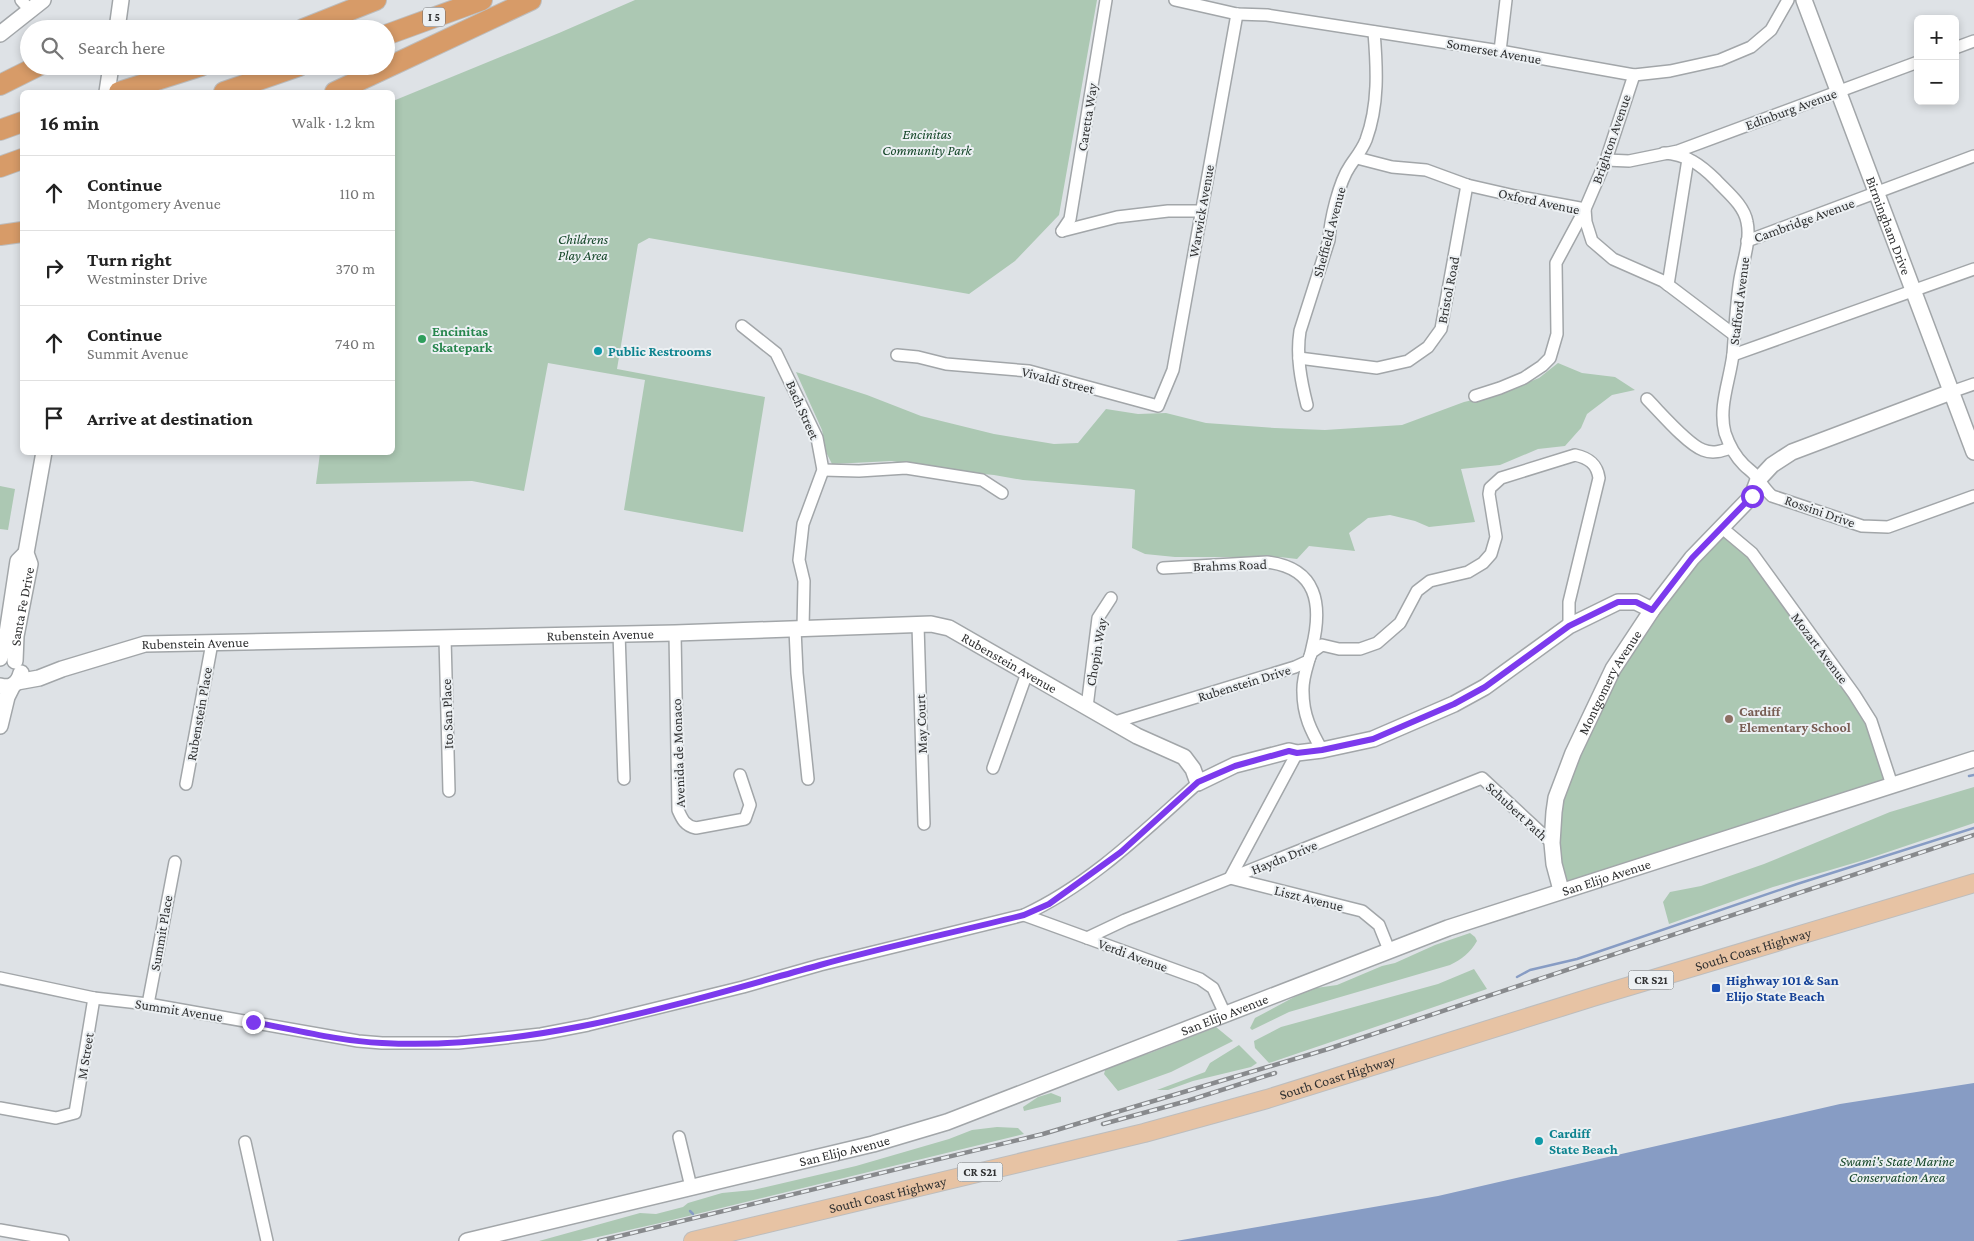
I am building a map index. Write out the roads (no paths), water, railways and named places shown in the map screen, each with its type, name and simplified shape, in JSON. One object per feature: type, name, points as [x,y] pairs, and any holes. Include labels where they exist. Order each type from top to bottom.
[{"type":"highway","points":[[326,20],[376,0]]},
{"type":"highway","name":"I 5","points":[[395,32],[482,0]]},
{"type":"highway","points":[[395,64],[530,0]]},
{"type":"highway","points":[[0,85],[20,75]]},
{"type":"highway","points":[[128,90],[174,75]]},
{"type":"highway","points":[[230,90],[273,75]]},
{"type":"highway","points":[[339,90],[371,75]]},
{"type":"highway","points":[[0,130],[20,123]]},
{"type":"highway","points":[[0,167],[20,160]]},
{"type":"highway","points":[[0,236],[20,232]]},
{"type":"main road","points":[[0,34],[26,5],[42,0]]},
{"type":"main road","points":[[118,20],[121,0]]},
{"type":"main road","name":"Birmingham Drive","points":[[1804,0],[1974,452]]},
{"type":"main road","points":[[107,90],[110,75]]},
{"type":"main road","name":"Montgomery Avenue","points":[[1561,890],[1554,864],[1552,843],[1554,812],[1556,798],[1573,753],[1613,669],[1652,610],[1692,558],[1752,496],[1758,480],[1772,465],[1792,452],[1951,392]]},
{"type":"main road","name":"Santa Fe Drive","points":[[10,684],[20,676],[17,663],[16,636],[30,564],[26,553],[43,455]]},
{"type":"main road","name":"Santa Fe Drive","points":[[0,658],[6,640],[18,561],[26,553]]},
{"type":"main road","points":[[1198,782],[1235,766],[1289,751],[1297,753],[1322,750],[1373,739],[1454,704],[1485,687],[1569,626],[1618,602],[1636,602],[1652,610]]},
{"type":"main road","name":"Rubenstein Avenue","points":[[10,684],[39,678],[62,669],[146,644],[676,633],[931,624],[949,628],[1137,736],[1184,757],[1194,769],[1198,782]]},
{"type":"main road","name":"Rubenstein Avenue","points":[[0,658],[8,658],[38,670],[62,669]]},
{"type":"main road","points":[[0,726],[10,684]]},
{"type":"main road","name":"San Elijo Avenue","points":[[467,1241],[873,1144],[947,1122],[1448,928],[1561,890],[1974,759]]},
{"type":"main road","name":"South Coast Highway","points":[[693,1241],[1144,1133],[1267,1099],[1594,997],[1974,883]]},
{"type":"main road","points":[[1896,906],[1924,907],[1974,890]]},
{"type":"street","name":"Caretta Way","points":[[1106,0],[1070,219],[1062,231],[1117,217],[1168,211],[1201,210]]},
{"type":"street","name":"Somerset Avenue","points":[[1175,0],[1237,14],[1267,15],[1500,51],[1634,75],[1659,74],[1720,60],[1751,47],[1771,30],[1788,0]]},
{"type":"street","points":[[1500,51],[1506,0]]},
{"type":"street","name":"Warwick Avenue","points":[[1158,406],[1173,370],[1237,14]]},
{"type":"street","name":"Sheffield Avenue","points":[[1308,405],[1302,388],[1298,345],[1300,331],[1329,240],[1329,224],[1344,178],[1366,139],[1375,99],[1378,71],[1374,32]]},
{"type":"street","points":[[1959,47],[1974,41]]},
{"type":"street","name":"Edinburg Avenue","points":[[1664,152],[1678,151],[1914,64]]},
{"type":"street","name":"Brighton Avenue","points":[[1475,396],[1510,384],[1534,371],[1550,358],[1557,334],[1556,263],[1586,209],[1606,160],[1634,75]]},
{"type":"street","points":[[1606,160],[1629,161],[1664,152]]},
{"type":"street","name":"Stafford Avenue","points":[[1664,152],[1674,153],[1702,166],[1736,200],[1747,222],[1747,241],[1736,302],[1733,355],[1723,410],[1724,431],[1730,448],[1758,480]]},
{"type":"street","name":"Cambridge Avenue","points":[[1747,241],[1974,156]]},
{"type":"street","name":"Oxford Avenue","points":[[1357,158],[1392,167],[1426,170],[1467,185],[1586,209],[1586,222],[1592,241],[1613,259],[1651,275],[1668,285],[1733,334]]},
{"type":"street","points":[[1668,285],[1688,159]]},
{"type":"street","name":"Bristol Road","points":[[1299,358],[1378,368],[1408,361],[1428,347],[1441,329],[1467,185]]},
{"type":"street","points":[[1733,355],[1974,269]]},
{"type":"street","name":"Bach Street","points":[[742,326],[776,353],[817,438],[823,470]]},
{"type":"street","name":"Vivaldi Street","points":[[897,355],[918,357],[946,364],[1029,371],[1158,406]]},
{"type":"street","name":"Montgomery Avenue","points":[[1951,392],[1974,384]]},
{"type":"street","points":[[1647,399],[1686,437],[1703,450],[1718,452],[1730,448]]},
{"type":"street","name":"Rubenstein Drive","points":[[1115,722],[1295,667],[1308,661],[1312,652],[1322,646],[1339,650],[1360,649],[1376,643],[1400,623],[1417,591],[1430,581],[1468,572],[1483,563],[1491,554],[1496,537],[1489,494],[1490,488],[1501,478],[1575,455],[1592,461],[1598,470],[1599,478],[1569,602],[1569,626]]},
{"type":"street","points":[[808,779],[797,673],[804,581],[799,560],[803,524],[823,470],[859,471],[906,468],[982,480],[1002,493]]},
{"type":"street","name":"Rossini Drive","points":[[1758,480],[1772,496],[1862,526],[1888,527],[1974,496]]},
{"type":"street","name":"Mozart Avenue","points":[[1721,527],[1752,553],[1854,694],[1871,721],[1892,785]]},
{"type":"street","name":"Brahms Road","points":[[1163,568],[1267,562],[1284,564],[1303,575],[1314,590],[1317,604],[1313,647],[1308,661]]},
{"type":"street","name":"Chopin Way","points":[[1087,707],[1098,618],[1111,598]]},
{"type":"street","name":"May Court","points":[[918,624],[924,824]]},
{"type":"street","points":[[619,633],[624,779]]},
{"type":"street","name":"Avenida de Monaco","points":[[676,633],[678,810],[683,821],[690,827],[696,828],[745,819],[750,805],[740,775]]},
{"type":"street","name":"Ito San Place","points":[[445,638],[449,791]]},
{"type":"street","name":"Rubenstein Place","points":[[186,784],[212,643]]},
{"type":"street","points":[[1308,661],[1304,673],[1305,716],[1322,750]]},
{"type":"street","points":[[993,768],[1027,673]]},
{"type":"street","points":[[1230,878],[1297,753]]},
{"type":"street","name":"Schubert Path","points":[[1482,778],[1552,843]]},
{"type":"street","name":"Haydn Drive","points":[[1087,938],[1125,920],[1482,778]]},
{"type":"street","name":"Summit Avenue","points":[[0,978],[94,998],[148,1004],[358,1041],[382,1043],[458,1043],[541,1034],[588,1025],[743,987],[820,965],[1024,915],[1049,904],[1121,852],[1198,782]]},
{"type":"street","name":"Summit Place","points":[[148,1004],[175,862]]},
{"type":"street","name":"Liszt Avenue","points":[[1230,878],[1362,911],[1379,925],[1389,950]]},
{"type":"street","name":"Verdi Avenue","points":[[1024,915],[1200,979],[1213,988],[1225,1014]]},
{"type":"street","name":"M Street","points":[[0,1108],[56,1118],[75,1114],[94,998]]},
{"type":"street","points":[[679,1136],[691,1188]]},
{"type":"street","points":[[245,1142],[267,1241]]},
{"type":"street","points":[[0,1230],[63,1241]]},
{"type":"water","name":"Swami's State Marine Conservation Area","points":[[1974,1083],[1974,1241],[1176,1241],[1438,1196],[1840,1104]]},
{"type":"waterway","points":[[1969,776],[1974,775]]},
{"type":"waterway","points":[[1517,977],[1530,970],[1577,959],[1797,884],[1974,828]]},
{"type":"waterway","points":[[690,1211],[693,1214]]},
{"type":"railway","points":[[599,1241],[1043,1134],[1328,1049],[1974,835]]},
{"type":"railway","points":[[1103,1124],[1187,1101],[1275,1073]]},
{"type":"place","name":"Encinitas Skatepark","points":[[422,339]]},
{"type":"place","name":"Public Restrooms","points":[[598,351]]},
{"type":"place","name":"Cardiff Elementary School","points":[[1729,719]]},
{"type":"place","name":"Highway 101 & San Elijo State Beach","points":[[1716,988]]},
{"type":"place","name":"Cardiff State Beach","points":[[1539,1141]]},
{"type":"park label","name":"Encinitas Community Park","points":[[927,142]]},
{"type":"park label","name":"Childrens Play Area","points":[[583,248]]}]
